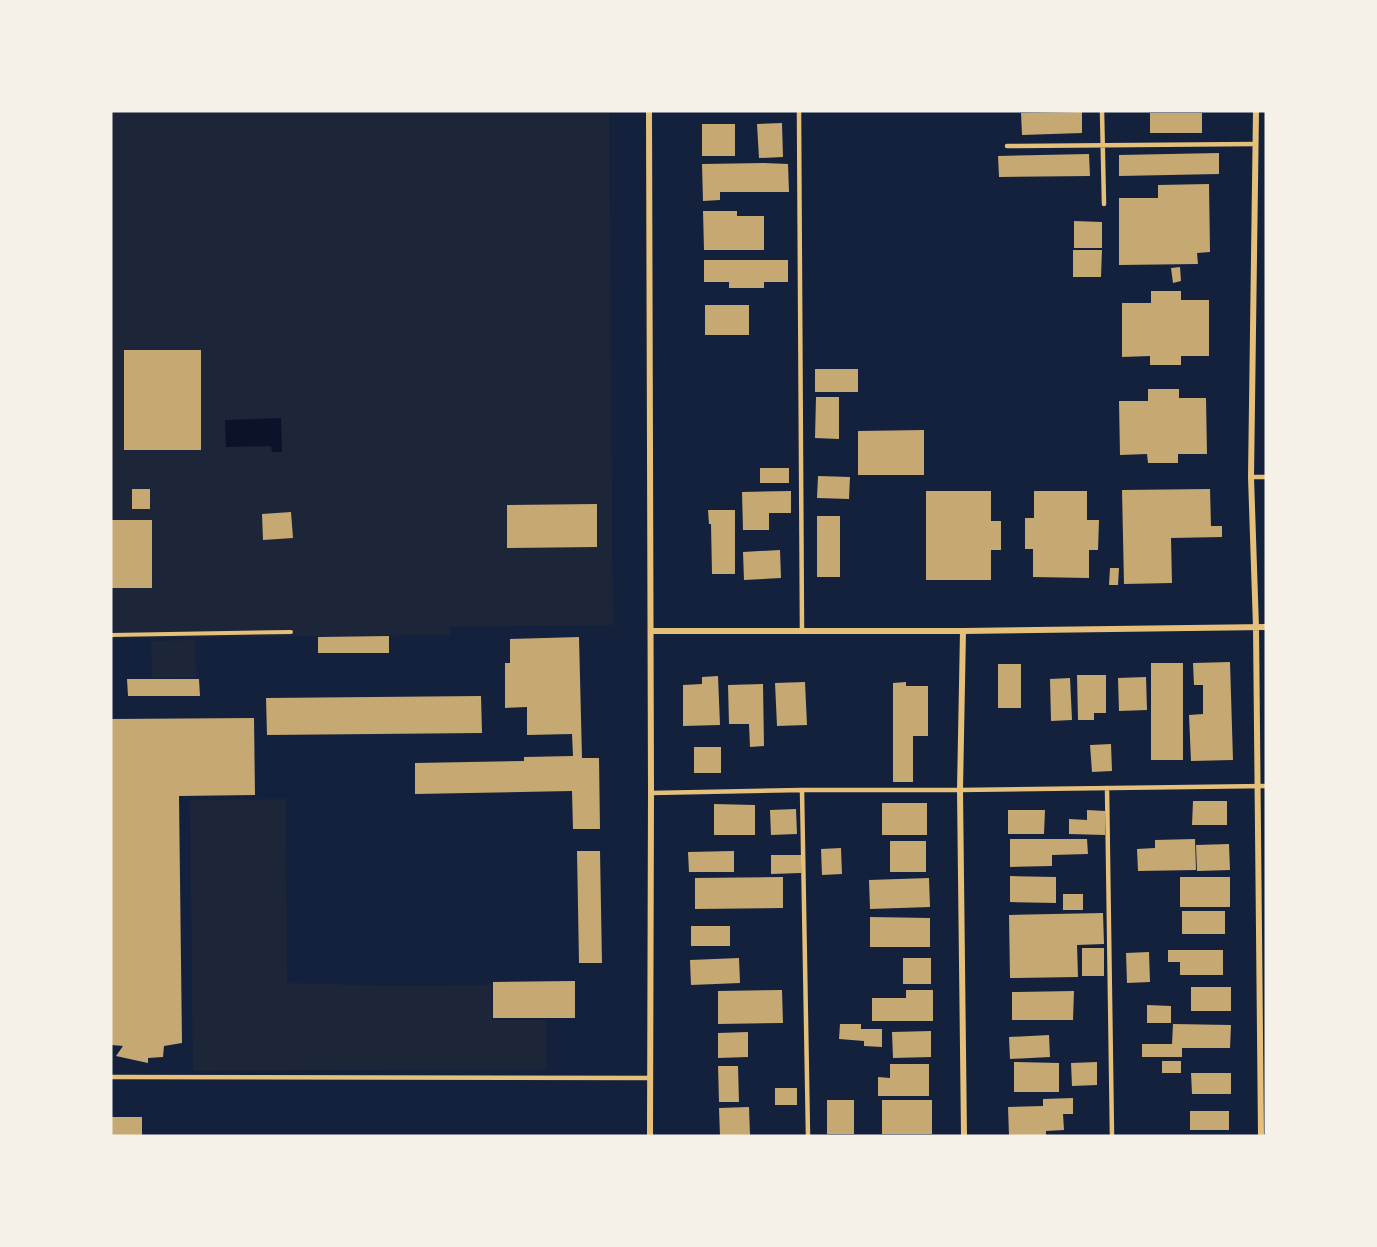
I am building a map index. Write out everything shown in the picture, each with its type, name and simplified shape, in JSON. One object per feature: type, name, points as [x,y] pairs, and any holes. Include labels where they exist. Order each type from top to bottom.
[{"type":"street","points":[[649,111],[650,1136]]},
{"type":"street","points":[[1256,111],[1251,477],[1256,627],[1261,1136]]},
{"type":"street","points":[[651,631],[963,631],[1266,627]]},
{"type":"street","points":[[963,631],[960,790],[964,1136]]},
{"type":"lane","points":[[798,111],[802,631]]},
{"type":"lane","points":[[1101,111],[1104,204]]},
{"type":"lane","points":[[1007,146],[1255,144]]},
{"type":"lane","points":[[1251,477],[1266,477]]},
{"type":"lane","points":[[651,793],[1266,786]]},
{"type":"lane","points":[[1107,788],[1112,1136]]},
{"type":"lane","points":[[802,790],[808,1136]]},
{"type":"lane","points":[[111,1077],[651,1078]]},
{"type":"path","points":[[111,635],[291,632]]},
{"type":"shaded area","points":[[111,111],[609,111],[613,625],[450,627],[450,635],[111,638]]},
{"type":"shaded area","points":[[281,418],[282,452],[272,452],[271,446],[226,447],[225,420]]},
{"type":"shaded area","points":[[195,640],[196,677],[152,678],[151,641]]},
{"type":"shaded area","points":[[286,799],[287,983],[397,986],[491,985],[492,1020],[546,1020],[546,1069],[193,1071],[190,800]]},
{"type":"building","points":[[1082,112],[1082,133],[1022,135],[1021,113]]},
{"type":"building","points":[[1150,113],[1202,113],[1202,133],[1150,133]]},
{"type":"building","points":[[782,123],[783,157],[759,158],[757,124]]},
{"type":"building","points":[[702,124],[735,124],[735,156],[702,156]]},
{"type":"building","points":[[1219,153],[1219,174],[1119,176],[1119,155]]},
{"type":"building","points":[[1089,154],[1090,176],[999,177],[998,156]]},
{"type":"building","points":[[702,164],[788,164],[789,192],[720,192],[720,200],[703,201]]},
{"type":"building","points":[[1209,184],[1210,252],[1197,253],[1198,264],[1119,265],[1119,198],[1158,198],[1158,185]]},
{"type":"building","points":[[703,211],[737,211],[737,216],[764,216],[764,250],[704,250]]},
{"type":"building","points":[[1074,221],[1102,222],[1102,248],[1074,248]]},
{"type":"building","points":[[1073,250],[1102,250],[1101,277],[1073,277]]},
{"type":"building","points":[[704,260],[788,260],[788,282],[764,282],[764,288],[729,288],[729,282],[704,282]]},
{"type":"building","points":[[1180,267],[1181,281],[1173,283],[1171,268]]},
{"type":"building","points":[[1151,291],[1181,291],[1181,300],[1209,300],[1209,356],[1181,356],[1181,365],[1150,365],[1150,356],[1122,357],[1122,303],[1151,303]]},
{"type":"building","points":[[705,305],[749,305],[749,335],[705,335]]},
{"type":"building","points":[[124,350],[201,350],[201,450],[124,450]]},
{"type":"building","points":[[815,369],[858,369],[858,392],[815,392]]},
{"type":"building","points":[[1148,389],[1179,389],[1179,398],[1206,398],[1207,454],[1178,454],[1178,463],[1148,463],[1147,454],[1120,455],[1119,401],[1148,401]]},
{"type":"building","points":[[816,397],[839,397],[839,439],[815,438]]},
{"type":"building","points":[[924,430],[924,475],[858,475],[858,431]]},
{"type":"building","points":[[760,468],[789,468],[789,483],[760,483]]},
{"type":"building","points":[[818,476],[850,477],[849,499],[817,498]]},
{"type":"building","points":[[132,489],[150,489],[150,509],[132,509]]},
{"type":"building","points":[[1210,489],[1211,526],[1222,526],[1222,537],[1171,538],[1172,583],[1124,584],[1122,490]]},
{"type":"building","points":[[791,491],[791,513],[769,513],[769,530],[743,530],[742,492]]},
{"type":"building","points":[[926,491],[991,491],[991,521],[1001,521],[1001,550],[991,550],[991,580],[926,580]]},
{"type":"building","points":[[1034,491],[1087,491],[1087,520],[1099,520],[1098,550],[1089,550],[1089,578],[1033,577],[1033,549],[1025,549],[1025,518],[1034,518]]},
{"type":"building","points":[[597,504],[597,547],[507,548],[507,505]]},
{"type":"building","points":[[708,510],[735,510],[735,574],[712,574],[711,524],[709,524]]},
{"type":"building","points":[[291,512],[293,538],[263,540],[262,514]]},
{"type":"building","points":[[817,516],[840,516],[840,577],[817,577]]},
{"type":"building","points":[[111,520],[152,520],[152,588],[111,588]]},
{"type":"building","points":[[780,550],[781,578],[744,580],[743,552]]},
{"type":"building","points":[[1110,568],[1119,568],[1118,585],[1109,585]]},
{"type":"building","points":[[389,636],[389,653],[318,653],[318,637]]},
{"type":"building","points":[[579,637],[582,758],[599,758],[600,829],[573,829],[572,791],[415,794],[415,763],[524,761],[524,757],[573,756],[572,734],[527,735],[527,707],[505,708],[505,663],[510,663],[510,639]]},
{"type":"building","points":[[1230,662],[1233,760],[1191,761],[1189,715],[1203,714],[1203,685],[1194,685],[1193,663]]},
{"type":"building","points":[[1151,663],[1183,663],[1183,760],[1151,760]]},
{"type":"building","points":[[998,664],[1021,664],[1021,708],[998,708]]},
{"type":"building","points":[[1077,675],[1106,675],[1106,713],[1094,713],[1094,720],[1078,720]]},
{"type":"building","points":[[718,676],[720,725],[683,726],[683,685],[702,684],[702,677]]},
{"type":"building","points":[[1146,677],[1147,710],[1119,711],[1118,678]]},
{"type":"building","points":[[1070,678],[1072,720],[1051,721],[1050,679]]},
{"type":"building","points":[[127,679],[199,679],[200,696],[128,696]]},
{"type":"building","points":[[805,682],[807,725],[777,726],[775,683]]},
{"type":"building","points":[[906,682],[906,686],[928,686],[928,736],[913,736],[913,782],[893,782],[893,683]]},
{"type":"building","points":[[763,684],[764,746],[750,747],[749,724],[729,724],[728,685]]},
{"type":"building","points":[[481,696],[482,733],[267,735],[266,698]]},
{"type":"building","points":[[254,718],[255,795],[179,796],[182,1043],[164,1046],[163,1057],[148,1058],[148,1063],[116,1056],[123,1046],[112,1045],[111,719]]},
{"type":"building","points":[[1111,744],[1112,771],[1092,772],[1090,745]]},
{"type":"building","points":[[694,747],[721,747],[721,773],[694,773]]},
{"type":"building","points":[[1193,801],[1227,801],[1227,825],[1192,825]]},
{"type":"building","points":[[882,803],[927,803],[927,835],[882,835]]},
{"type":"building","points":[[714,804],[755,805],[755,835],[714,835]]},
{"type":"building","points":[[796,809],[797,834],[771,835],[770,810]]},
{"type":"building","points":[[1008,810],[1045,810],[1044,834],[1008,834]]},
{"type":"building","points":[[1087,810],[1105,811],[1105,835],[1069,834],[1069,819],[1087,820]]},
{"type":"building","points":[[1010,839],[1087,839],[1088,854],[1052,855],[1052,866],[1010,867]]},
{"type":"building","points":[[1195,839],[1196,870],[1138,871],[1137,849],[1155,848],[1155,840]]},
{"type":"building","points":[[890,841],[926,841],[926,872],[890,872]]},
{"type":"building","points":[[1229,844],[1230,870],[1197,871],[1196,845]]},
{"type":"building","points":[[841,848],[842,874],[822,875],[821,849]]},
{"type":"building","points":[[577,851],[600,851],[602,963],[579,963]]},
{"type":"building","points":[[734,851],[734,872],[689,872],[688,852]]},
{"type":"building","points":[[771,855],[801,855],[801,873],[771,874]]},
{"type":"building","points":[[1010,876],[1056,877],[1056,903],[1010,902]]},
{"type":"building","points":[[783,877],[783,908],[695,909],[695,878]]},
{"type":"building","points":[[1180,877],[1230,877],[1230,907],[1180,907]]},
{"type":"building","points":[[929,878],[930,907],[870,909],[869,880]]},
{"type":"building","points":[[1063,894],[1083,894],[1083,910],[1063,910]]},
{"type":"building","points":[[1182,911],[1225,911],[1225,934],[1182,934]]},
{"type":"building","points":[[1103,913],[1104,944],[1077,945],[1078,977],[1010,978],[1009,915]]},
{"type":"building","points":[[870,917],[930,918],[930,947],[870,947]]},
{"type":"building","points":[[691,926],[730,926],[730,946],[691,946]]},
{"type":"building","points":[[1082,948],[1104,948],[1104,976],[1082,976]]},
{"type":"building","points":[[1168,950],[1223,950],[1223,975],[1180,975],[1180,962],[1168,962]]},
{"type":"building","points":[[1149,952],[1150,982],[1127,983],[1126,953]]},
{"type":"building","points":[[739,958],[740,983],[691,985],[690,960]]},
{"type":"building","points":[[903,958],[931,958],[931,984],[903,984]]},
{"type":"building","points":[[575,981],[575,1018],[493,1018],[493,982]]},
{"type":"building","points":[[1191,987],[1231,987],[1231,1011],[1191,1011]]},
{"type":"building","points":[[782,990],[783,1023],[718,1024],[718,991]]},
{"type":"building","points":[[906,990],[933,990],[933,1021],[872,1021],[872,998],[906,998]]},
{"type":"building","points":[[1074,991],[1073,1020],[1012,1020],[1012,992]]},
{"type":"building","points":[[1147,1005],[1171,1006],[1171,1023],[1147,1023]]},
{"type":"building","points":[[840,1024],[861,1024],[861,1029],[882,1029],[882,1047],[864,1046],[864,1041],[839,1039]]},
{"type":"building","points":[[1173,1024],[1231,1025],[1230,1048],[1182,1048],[1182,1057],[1142,1057],[1142,1044],[1172,1044]]},
{"type":"building","points":[[931,1031],[931,1057],[893,1058],[892,1032]]},
{"type":"building","points":[[748,1032],[748,1057],[718,1058],[718,1033]]},
{"type":"building","points":[[1049,1035],[1050,1057],[1010,1059],[1009,1037]]},
{"type":"building","points":[[1162,1061],[1181,1061],[1181,1073],[1162,1073]]},
{"type":"building","points":[[1014,1062],[1059,1063],[1059,1092],[1014,1092]]},
{"type":"building","points":[[1097,1062],[1097,1085],[1072,1086],[1071,1063]]},
{"type":"building","points":[[890,1064],[929,1064],[929,1096],[878,1096],[878,1077],[890,1078]]},
{"type":"building","points":[[718,1066],[738,1066],[739,1102],[719,1102]]},
{"type":"building","points":[[1191,1073],[1231,1073],[1231,1094],[1192,1094]]},
{"type":"building","points":[[775,1088],[797,1088],[797,1105],[775,1105]]},
{"type":"building","points":[[1073,1098],[1073,1114],[1063,1114],[1064,1130],[1046,1131],[1046,1136],[1009,1136],[1008,1107],[1043,1106],[1043,1099]]},
{"type":"building","points":[[827,1100],[854,1100],[854,1134],[827,1134]]},
{"type":"building","points":[[882,1100],[932,1100],[932,1134],[882,1134]]},
{"type":"building","points":[[749,1107],[750,1135],[720,1136],[719,1108]]},
{"type":"building","points":[[1190,1111],[1229,1111],[1229,1130],[1190,1130]]},
{"type":"building","points":[[111,1117],[142,1117],[142,1136],[111,1136]]}]
